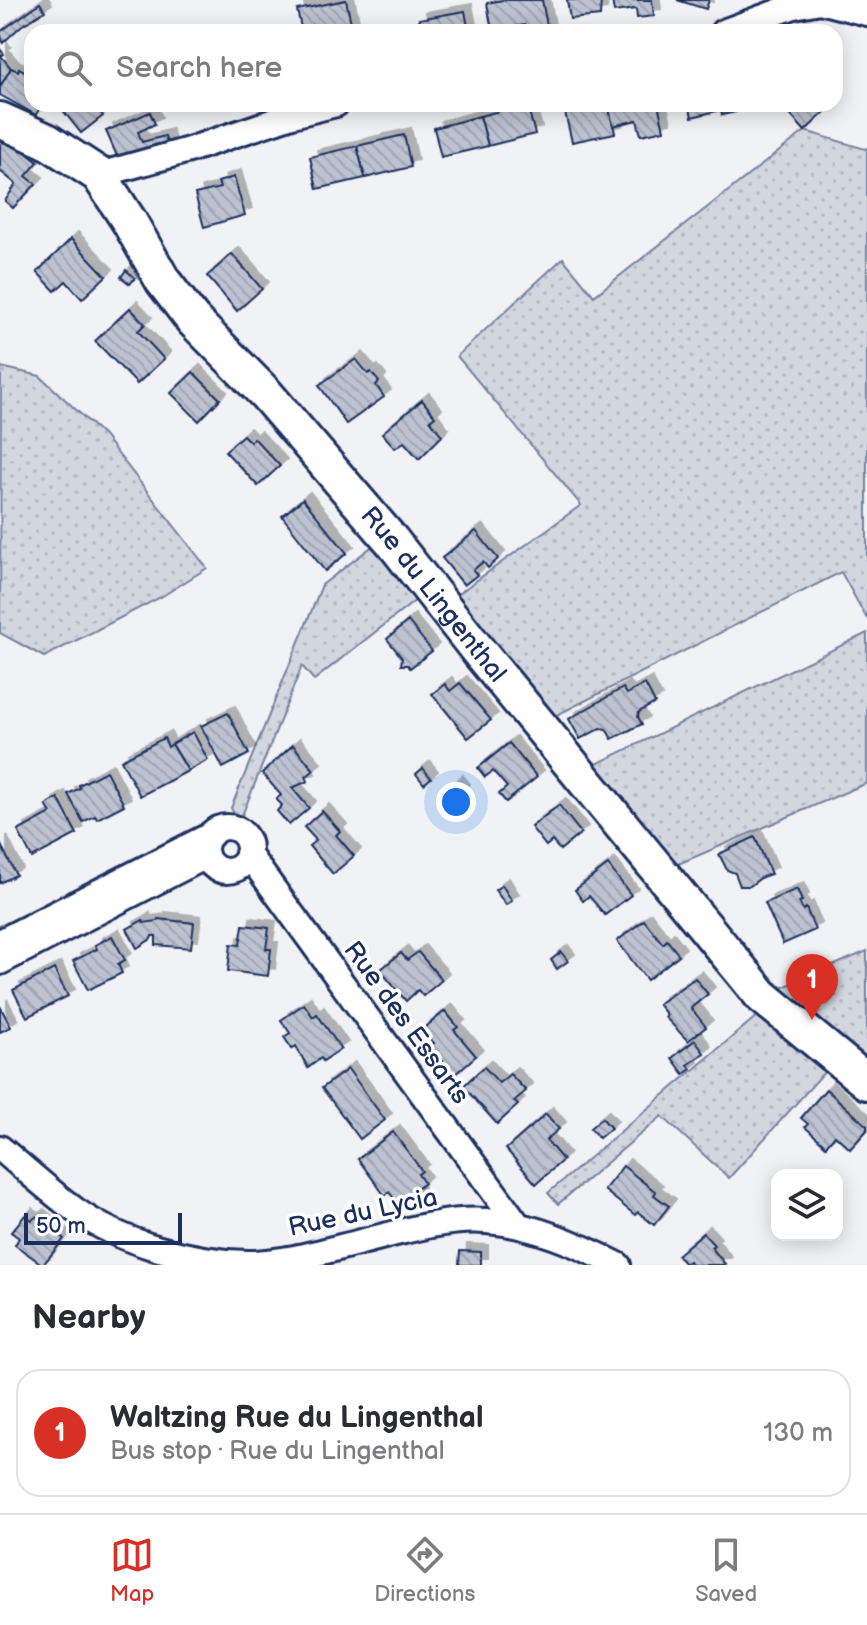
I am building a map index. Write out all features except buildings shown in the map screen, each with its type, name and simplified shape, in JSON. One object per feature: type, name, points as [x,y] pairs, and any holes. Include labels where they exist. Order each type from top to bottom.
[{"type":"street","points":[[745,24],[794,6],[820,1],[867,13]]},
{"type":"street","points":[[99,175],[189,150],[304,112]]},
{"type":"street","name":"Rue du Lingenthal","points":[[0,120],[47,141],[99,175],[163,281],[193,320],[266,394],[392,541],[479,652],[762,996],[867,1082]]},
{"type":"street","name":"Rue des Essarts","points":[[208,846],[224,828],[238,831],[247,841],[248,854],[518,1225]]},
{"type":"street","points":[[208,846],[215,868],[229,871],[241,866],[248,854]]},
{"type":"street","points":[[0,942],[208,846]]},
{"type":"street","points":[[0,962],[208,846]]},
{"type":"street","name":"Rue du Lycia","points":[[0,1148],[77,1211],[116,1232],[166,1252],[249,1263],[305,1257],[446,1223],[483,1221],[518,1225],[563,1240],[618,1265]]},
{"type":"shaded area","points":[[805,131],[867,148],[867,619],[841,572],[549,719],[451,599],[581,505],[457,356],[563,258],[594,296]]},
{"type":"shaded area","points":[[1,367],[40,376],[104,436],[207,568],[161,597],[44,657],[0,633]]},
{"type":"shaded area","points":[[387,535],[430,589],[314,680],[302,666],[239,823],[231,808],[322,585]]},
{"type":"shaded area","points":[[867,633],[867,783],[669,868],[588,768]]},
{"type":"shaded area","points":[[867,951],[867,1082],[837,1058],[729,1178],[662,1116],[558,1204],[548,1193],[771,1004],[762,996]]},
{"type":"place","name":"Waltzing Rue du Lingenthal","points":[[812,1020]]}]
